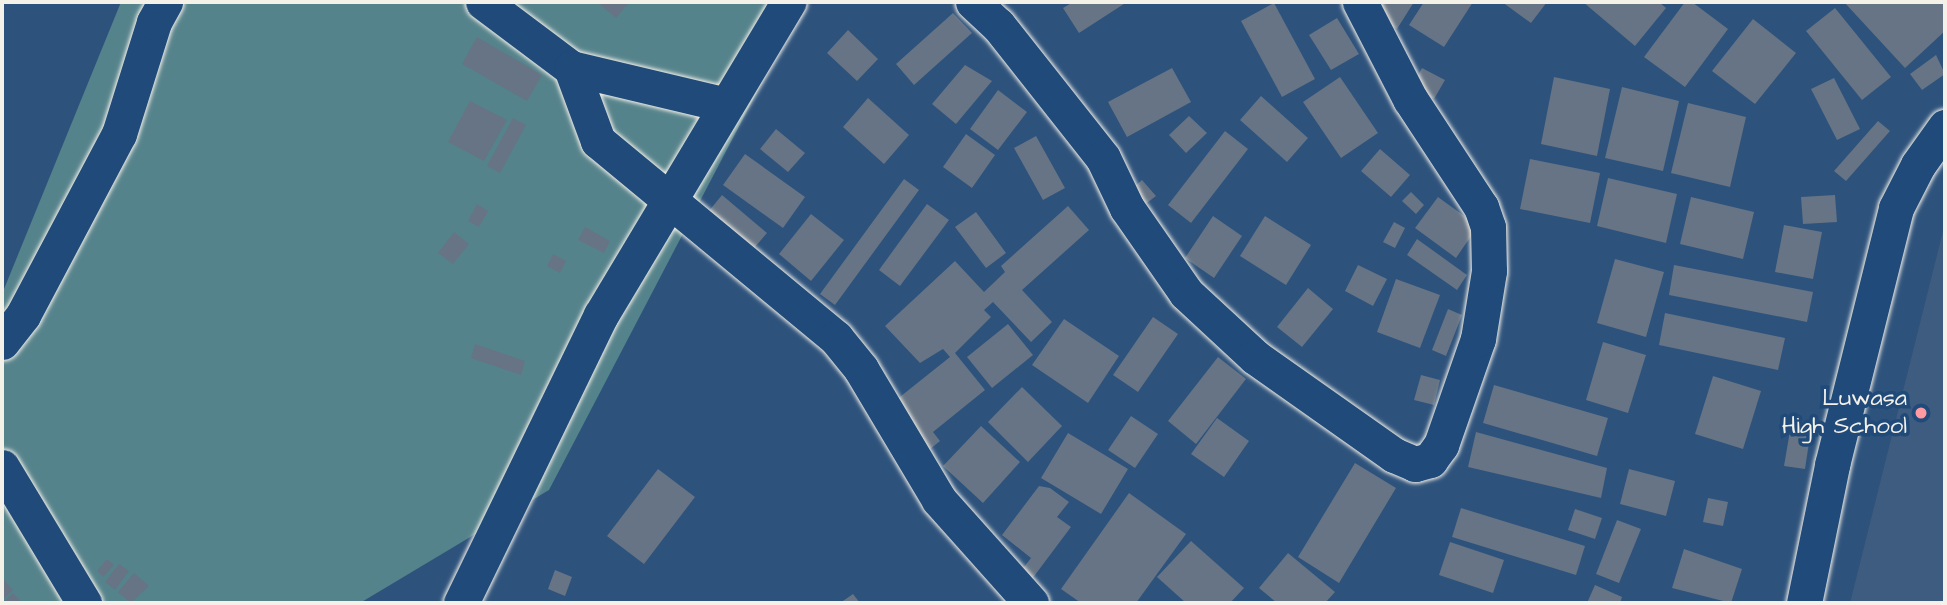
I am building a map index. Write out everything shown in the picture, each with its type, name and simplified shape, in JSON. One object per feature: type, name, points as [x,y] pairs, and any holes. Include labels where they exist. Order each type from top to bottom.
[{"type":"street","points":[[2,342],[23,315],[119,134],[154,22],[166,2]]},
{"type":"street","points":[[483,2],[572,68],[726,105]]},
{"type":"street","points":[[461,603],[601,315],[789,2]]},
{"type":"street","points":[[973,2],[998,25],[1103,158],[1127,208],[1186,293],[1255,357],[1394,455],[1415,464],[1430,460],[1441,446],[1478,339],[1489,271],[1488,227],[1481,207],[1410,99],[1360,2]]},
{"type":"street","points":[[572,68],[598,141],[836,338],[862,369],[939,500],[1031,603]]},
{"type":"street","points":[[1804,603],[1832,465],[1896,208],[1918,165],[1945,127]]},
{"type":"street","points":[[2,467],[84,603]]},
{"type":"shaded area","name":"Luwasa High School","points":[[1945,223],[1945,603],[1850,603]]},
{"type":"green space","points":[[121,2],[804,2],[549,490],[360,603],[2,603],[2,294]]},
{"type":"building","points":[[597,2],[629,2],[616,18]]},
{"type":"building","points":[[1073,2],[1127,2],[1079,33],[1063,8]]},
{"type":"building","points":[[1378,2],[1414,2],[1397,29],[1371,13]]},
{"type":"building","points":[[1424,2],[1473,2],[1444,47],[1409,25]]},
{"type":"building","points":[[1502,2],[1547,2],[1531,23]]},
{"type":"building","points":[[1583,2],[1659,2],[1666,8],[1635,46]]},
{"type":"building","points":[[1685,2],[1692,2],[1728,29],[1685,87],[1644,57]]},
{"type":"building","points":[[1844,2],[1944,2],[1945,31],[1905,68]]},
{"type":"building","points":[[1274,3],[1315,79],[1282,97],[1241,21]]},
{"type":"building","points":[[1835,8],[1891,77],[1862,100],[1806,31]]},
{"type":"building","points":[[953,13],[972,33],[914,85],[896,64]]},
{"type":"building","points":[[1337,18],[1359,54],[1331,70],[1309,35]]},
{"type":"building","points":[[1753,19],[1796,53],[1755,104],[1712,71]]},
{"type":"building","points":[[848,30],[878,59],[857,81],[827,53]]},
{"type":"building","points":[[477,37],[542,75],[527,101],[462,64]]},
{"type":"building","points":[[1936,55],[1945,74],[1922,90],[1910,74]]},
{"type":"building","points":[[965,65],[992,81],[956,124],[932,104]]},
{"type":"building","points":[[1172,68],[1191,102],[1127,137],[1108,102]]},
{"type":"building","points":[[1422,68],[1445,80],[1434,99],[1412,87]]},
{"type":"building","points":[[1340,77],[1378,133],[1341,158],[1303,102]]},
{"type":"building","points":[[1554,77],[1610,89],[1597,156],[1541,144]]},
{"type":"building","points":[[1834,78],[1860,129],[1837,140],[1811,89]]},
{"type":"building","points":[[1622,87],[1679,101],[1663,171],[1605,158]]},
{"type":"building","points":[[998,90],[1027,112],[998,150],[970,129]]},
{"type":"building","points":[[1261,96],[1308,138],[1287,162],[1240,120]]},
{"type":"building","points":[[868,98],[909,135],[884,164],[843,127]]},
{"type":"building","points":[[470,101],[507,120],[484,161],[448,142]]},
{"type":"building","points":[[1688,103],[1746,117],[1730,187],[1671,173]]},
{"type":"building","points":[[1189,116],[1207,133],[1186,153],[1169,135]]},
{"type":"building","points":[[513,118],[526,125],[500,173],[487,166]]},
{"type":"building","points":[[1878,121],[1890,131],[1846,181],[1834,171]]},
{"type":"building","points":[[776,129],[805,153],[788,172],[760,149]]},
{"type":"building","points":[[1225,131],[1248,149],[1191,223],[1168,205]]},
{"type":"building","points":[[966,134],[995,155],[972,188],[943,167]]},
{"type":"building","points":[[1036,136],[1065,188],[1043,200],[1014,148]]},
{"type":"building","points":[[1380,149],[1410,175],[1391,197],[1361,171]]},
{"type":"building","points":[[745,154],[805,197],[783,228],[723,185]]},
{"type":"building","points":[[1530,159],[1600,173],[1590,223],[1520,209]]},
{"type":"building","points":[[1608,178],[1677,194],[1666,243],[1597,226]]},
{"type":"building","points":[[904,179],[919,190],[835,305],[820,294]]},
{"type":"building","points":[[1142,180],[1156,196],[1139,209],[1126,194]]},
{"type":"building","points":[[1411,192],[1424,205],[1416,214],[1402,201]]},
{"type":"building","points":[[722,195],[767,233],[749,254],[704,217]]},
{"type":"building","points":[[1835,195],[1837,222],[1803,224],[1801,197]]},
{"type":"building","points":[[1438,197],[1478,226],[1456,258],[1415,228]]},
{"type":"building","points":[[1691,197],[1754,212],[1743,259],[1680,244]]},
{"type":"building","points":[[477,204],[488,211],[479,227],[468,221]]},
{"type":"building","points":[[927,204],[949,220],[900,286],[879,270]]},
{"type":"building","points":[[1068,206],[1089,230],[1022,290],[1052,322],[1031,342],[993,302],[984,310],[991,317],[955,353],[985,390],[933,432],[940,441],[924,454],[886,408],[950,357],[943,349],[920,363],[885,326],[955,261],[984,292],[1005,272],[1001,266]]},
{"type":"building","points":[[976,212],[1006,253],[986,268],[955,227]]},
{"type":"building","points":[[811,214],[844,240],[811,281],[779,254]]},
{"type":"building","points":[[1213,216],[1242,236],[1214,278],[1185,258]]},
{"type":"building","points":[[1265,216],[1311,245],[1286,285],[1240,256]]},
{"type":"building","points":[[1394,222],[1405,228],[1395,248],[1383,242]]},
{"type":"building","points":[[1784,225],[1822,232],[1813,279],[1775,272]]},
{"type":"building","points":[[585,227],[610,241],[604,253],[578,240]]},
{"type":"building","points":[[454,232],[469,244],[453,264],[438,253]]},
{"type":"building","points":[[1417,239],[1467,275],[1457,290],[1407,255]]},
{"type":"building","points":[[553,254],[566,261],[560,273],[547,266]]},
{"type":"building","points":[[1615,259],[1664,272],[1646,337],[1597,323]]},
{"type":"building","points":[[1358,265],[1387,279],[1373,306],[1345,291]]},
{"type":"building","points":[[1674,265],[1813,292],[1807,322],[1669,295]]},
{"type":"building","points":[[1396,279],[1440,295],[1420,348],[1377,332]]},
{"type":"building","points":[[1308,288],[1333,309],[1302,347],[1277,327]]},
{"type":"building","points":[[1448,309],[1462,315],[1446,356],[1432,350]]},
{"type":"building","points":[[1665,313],[1785,338],[1778,370],[1659,345]]},
{"type":"building","points":[[1153,317],[1178,334],[1138,392],[1113,375]]},
{"type":"building","points":[[1064,319],[1119,356],[1088,403],[1032,365]]},
{"type":"building","points":[[1008,324],[1033,355],[992,388],[967,357]]},
{"type":"building","points":[[1603,342],[1646,355],[1628,413],[1586,400]]},
{"type":"building","points":[[475,344],[525,361],[521,375],[471,358]]},
{"type":"building","points":[[1218,357],[1246,379],[1196,444],[1168,421]]},
{"type":"building","points":[[1421,375],[1440,380],[1434,405],[1414,400]]},
{"type":"building","points":[[1713,376],[1761,391],[1743,449],[1695,434]]},
{"type":"building","points":[[1494,385],[1608,418],[1597,456],[1483,423]]},
{"type":"building","points":[[1022,387],[1062,426],[1028,462],[988,422]]},
{"type":"building","points":[[1131,416],[1158,434],[1135,468],[1108,450]]},
{"type":"building","points":[[1217,418],[1249,441],[1224,477],[1191,454]]},
{"type":"building","points":[[1792,419],[1812,423],[1805,469],[1784,466]]},
{"type":"building","points":[[981,426],[1020,462],[983,503],[943,466]]},
{"type":"building","points":[[1476,432],[1607,468],[1601,498],[1468,467]]},
{"type":"building","points":[[1068,433],[1128,469],[1101,514],[1041,478]]},
{"type":"building","points":[[1355,463],[1396,488],[1339,583],[1298,557]]},
{"type":"building","points":[[658,469],[695,497],[644,564],[607,536]]},
{"type":"building","points":[[1629,469],[1675,481],[1666,516],[1620,504]]},
{"type":"building","points":[[1039,486],[1050,488],[1069,502],[1057,517],[1071,527],[1032,579],[1021,571],[1031,558],[1002,535]]},
{"type":"building","points":[[1129,493],[1186,534],[1136,603],[1081,603],[1061,589]]},
{"type":"building","points":[[1708,498],[1728,502],[1723,526],[1703,522]]},
{"type":"building","points":[[1461,508],[1585,546],[1576,575],[1452,537]]},
{"type":"building","points":[[1575,509],[1602,518],[1595,539],[1568,530]]},
{"type":"building","points":[[1617,520],[1641,529],[1619,583],[1596,574]]},
{"type":"building","points":[[1191,541],[1244,588],[1230,603],[1186,603],[1157,577]]},
{"type":"building","points":[[1450,542],[1504,560],[1493,593],[1439,575]]},
{"type":"building","points":[[1684,549],[1742,569],[1731,603],[1672,588]]},
{"type":"building","points":[[1288,553],[1335,592],[1325,603],[1277,603],[1259,588]]},
{"type":"building","points":[[107,559],[114,565],[103,577],[97,571]]},
{"type":"building","points":[[119,564],[129,571],[115,590],[105,582]]},
{"type":"building","points":[[555,570],[572,577],[565,596],[548,589]]},
{"type":"building","points":[[134,573],[149,586],[131,603],[118,592]]},
{"type":"building","points":[[4,580],[13,590],[2,601],[2,582]]},
{"type":"building","points":[[1595,585],[1622,597],[1620,603],[1587,603]]},
{"type":"building","points":[[13,593],[23,603],[2,603]]},
{"type":"building","points":[[853,594],[860,603],[840,603]]},
{"type":"place","name":"Luwasa High School","points":[[1921,413]]}]
